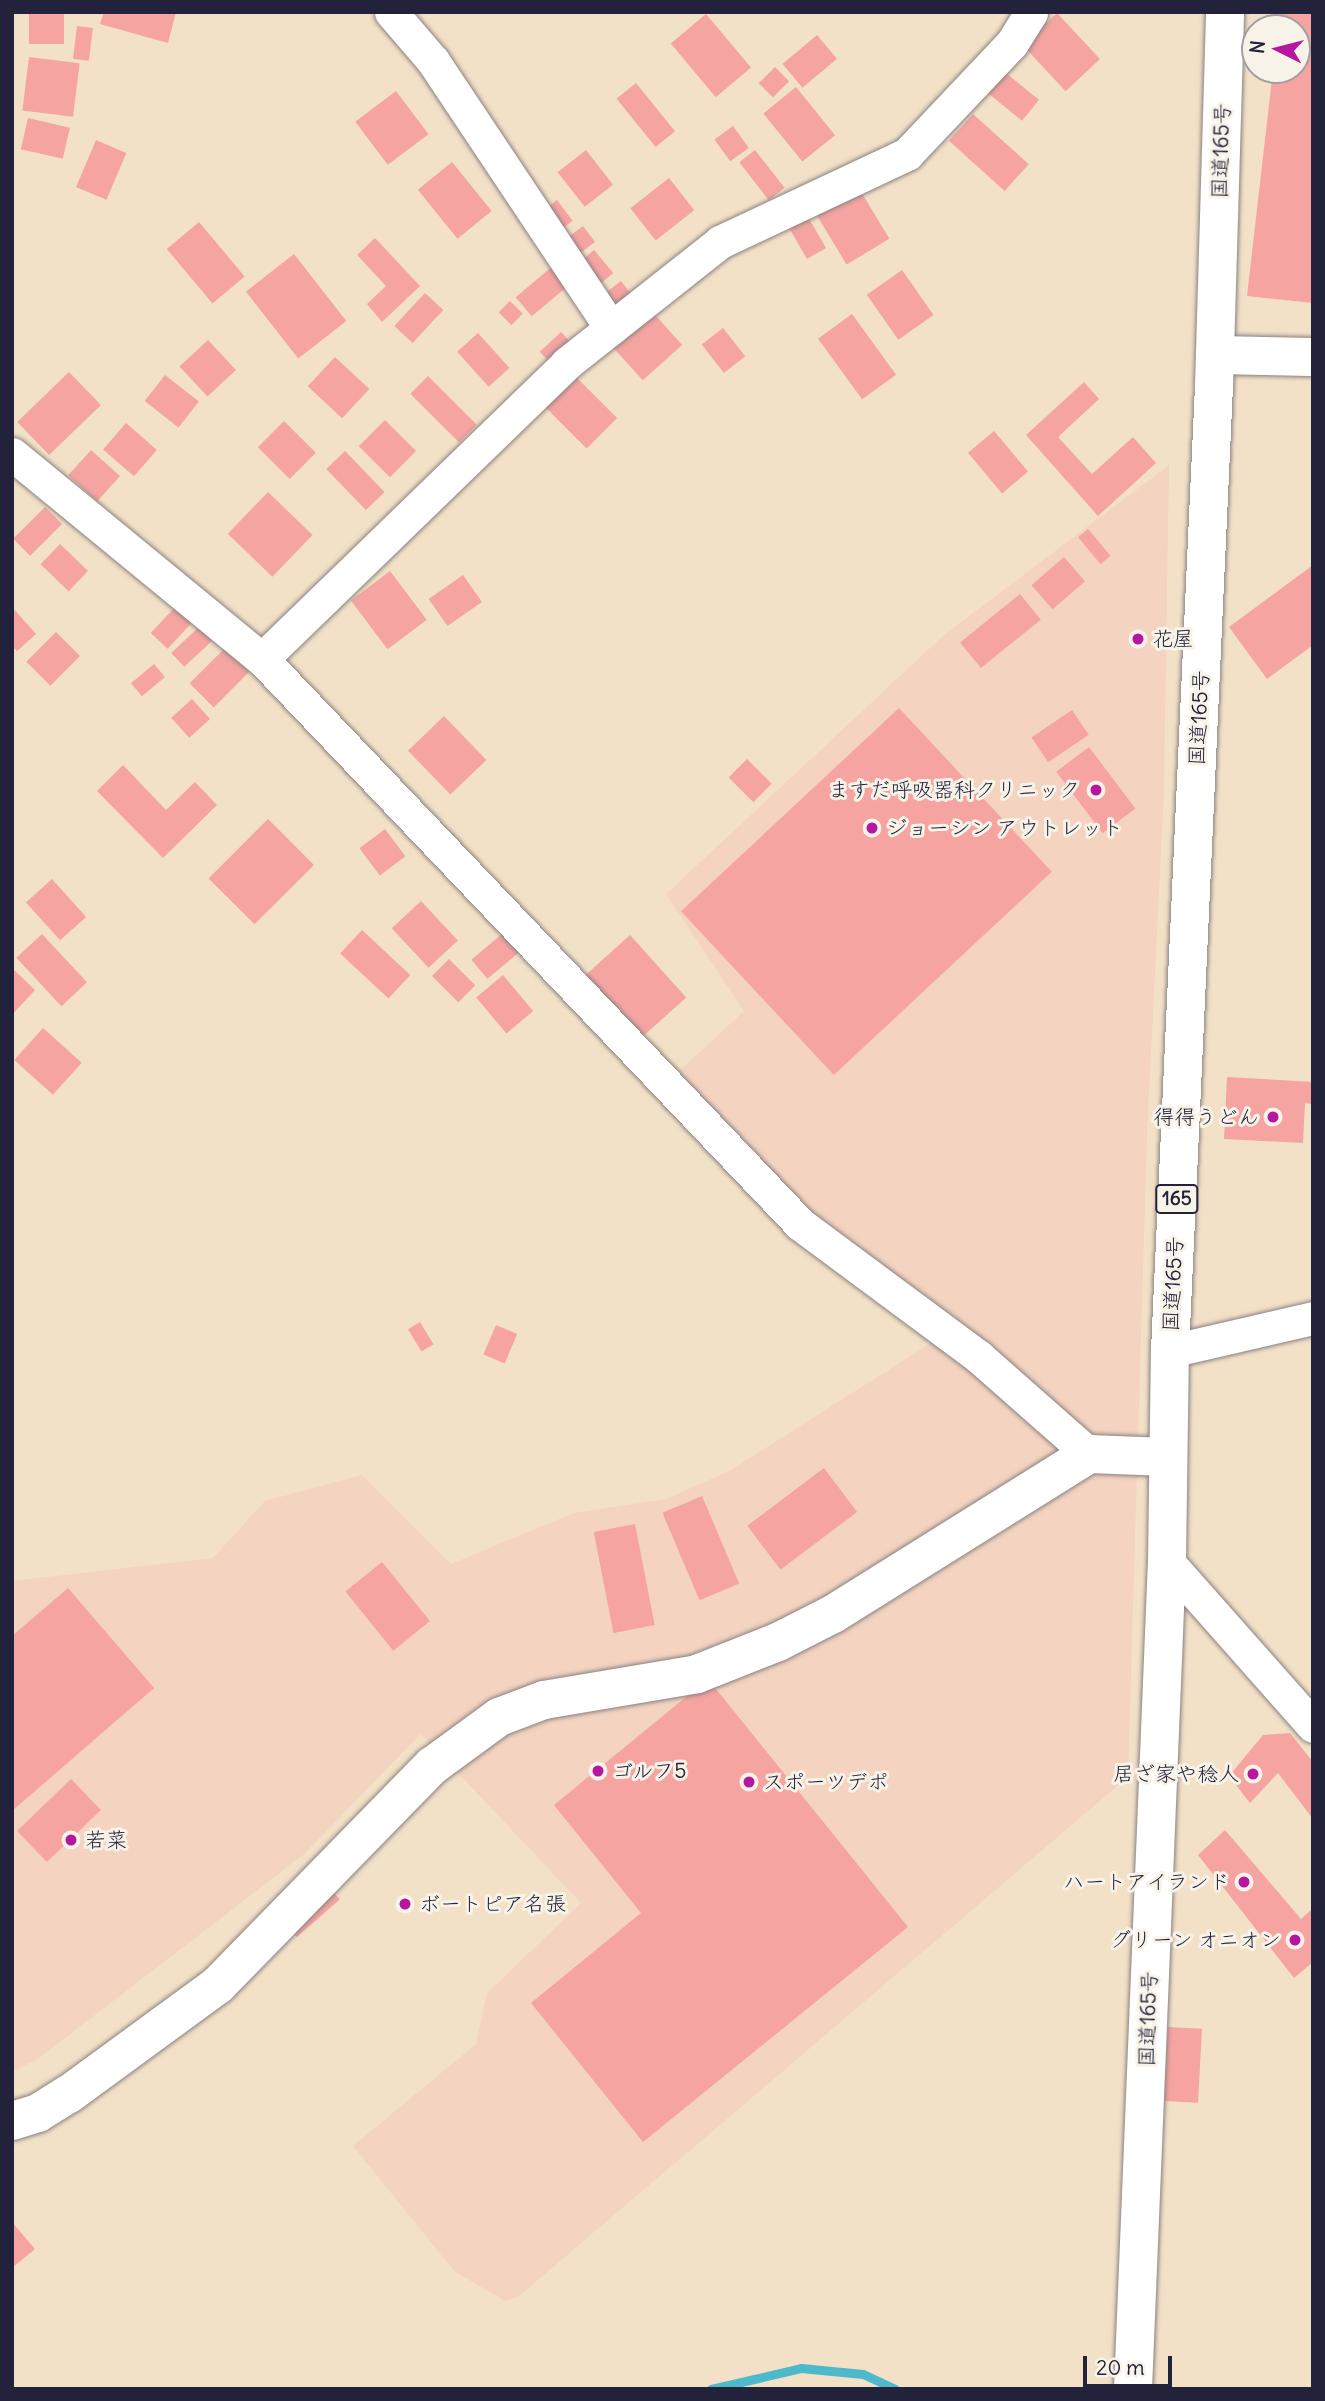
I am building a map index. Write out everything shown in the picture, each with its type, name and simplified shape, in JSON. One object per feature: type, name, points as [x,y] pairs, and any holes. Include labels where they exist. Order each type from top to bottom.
[{"type":"main road","name":"国道165号","points":[[1133,2388],[1167,1561],[1170,1351],[1215,355],[1225,12]]},
{"type":"main road","points":[[1215,355],[1313,357]]},
{"type":"main road","points":[[12,2120],[38,2113],[69,2094],[218,1985],[432,1766],[499,1717],[544,1700],[697,1674],[778,1643],[833,1614],[1089,1454],[1167,1457]]},
{"type":"street","points":[[391,12],[433,61],[611,328]]},
{"type":"street","points":[[999,12],[1012,43]]},
{"type":"street","points":[[262,659],[567,363],[720,242],[907,154],[1012,43],[1031,12]]},
{"type":"street","points":[[12,454],[262,659],[800,1224],[979,1357],[1089,1454]]},
{"type":"street","points":[[1170,1351],[1313,1318]]},
{"type":"street","points":[[1167,1561],[1313,1726]]},
{"type":"shaded area","points":[[1169,465],[1164,791],[1147,1134],[1128,1777],[518,2297],[506,2301],[455,2272],[353,2146],[476,2044],[487,1993],[581,1903],[421,1734],[303,1855],[39,2058],[12,2072],[12,1581],[213,1558],[265,1501],[362,1475],[451,1564],[574,1513],[666,1499],[731,1470],[956,1327],[806,1213],[673,1077],[744,1011],[666,894],[945,634]]},
{"type":"building","points":[[29,12],[64,12],[64,44],[29,44]]},
{"type":"building","points":[[104,12],[176,12],[168,43],[100,24]]},
{"type":"building","points":[[1313,12],[1313,303],[1247,296],[1271,84],[1311,84],[1311,14],[1279,14]]},
{"type":"building","points":[[1057,13],[1100,59],[1066,91],[1023,45]]},
{"type":"building","points":[[706,14],[751,68],[716,97],[671,44]]},
{"type":"building","points":[[77,26],[93,28],[89,61],[73,59]]},
{"type":"building","points":[[817,35],[837,59],[802,88],[783,64]]},
{"type":"building","points":[[29,57],[80,63],[73,117],[22,111]]},
{"type":"building","points":[[775,67],[789,81],[773,97],[759,83]]},
{"type":"building","points":[[1001,69],[1039,100],[1022,121],[984,90]]},
{"type":"building","points":[[636,83],[675,131],[656,147],[617,99]]},
{"type":"building","points":[[796,87],[835,135],[802,162],[763,113]]},
{"type":"building","points":[[396,91],[428,134],[388,165],[355,122]]},
{"type":"building","points":[[973,114],[1029,164],[1005,191],[949,141]]},
{"type":"building","points":[[28,118],[70,128],[63,159],[21,149]]},
{"type":"building","points":[[733,126],[749,148],[730,161],[714,140]]},
{"type":"building","points":[[96,140],[126,153],[106,200],[76,187]]},
{"type":"building","points":[[586,150],[613,185],[585,207],[558,172]]},
{"type":"building","points":[[755,150],[785,188],[769,200],[739,162]]},
{"type":"building","points":[[452,162],[492,211],[457,239],[418,190]]},
{"type":"building","points":[[669,178],[694,210],[656,240],[630,208]]},
{"type":"building","points":[[860,190],[889,239],[846,265],[817,216]]},
{"type":"building","points":[[557,200],[573,221],[555,234],[539,213]]},
{"type":"building","points":[[807,215],[826,248],[807,259],[788,226]]},
{"type":"building","points":[[199,222],[245,276],[212,303],[167,249]]},
{"type":"building","points":[[583,226],[595,242],[572,259],[560,243]]},
{"type":"building","points":[[375,238],[420,286],[382,322],[367,304],[386,286],[357,255]]},
{"type":"building","points":[[594,250],[613,273],[596,288],[576,265]]},
{"type":"building","points":[[294,254],[346,321],[298,359],[246,292]]},
{"type":"building","points":[[554,265],[570,284],[532,316],[516,297]]},
{"type":"building","points":[[902,270],[934,315],[898,340],[867,295]]},
{"type":"building","points":[[621,281],[632,295],[611,312],[600,298]]},
{"type":"building","points":[[425,293],[443,310],[413,343],[394,326]]},
{"type":"building","points":[[510,301],[523,314],[511,325],[499,312]]},
{"type":"building","points":[[648,307],[682,345],[643,380],[609,342]]},
{"type":"building","points":[[852,314],[896,375],[862,399],[818,339]]},
{"type":"building","points":[[723,328],[745,356],[724,373],[702,345]]},
{"type":"building","points":[[561,332],[575,347],[554,367],[540,352]]},
{"type":"building","points":[[478,333],[509,368],[489,387],[457,352]]},
{"type":"building","points":[[208,340],[236,370],[207,397],[179,367]]},
{"type":"building","points":[[335,357],[369,389],[342,418],[308,386]]},
{"type":"building","points":[[569,370],[617,418],[587,448],[539,400]]},
{"type":"building","points":[[69,372],[101,405],[49,455],[17,422]]},
{"type":"building","points":[[165,375],[199,401],[179,427],[145,401]]},
{"type":"building","points":[[428,376],[477,425],[459,442],[410,394]]},
{"type":"building","points":[[1084,382],[1099,399],[1058,437],[1092,474],[1133,437],[1156,463],[1098,516],[1026,435]]},
{"type":"building","points":[[385,420],[416,451],[390,477],[359,446]]},
{"type":"building","points":[[284,421],[316,453],[290,479],[258,447]]},
{"type":"building","points":[[126,423],[157,450],[134,476],[103,449]]},
{"type":"building","points":[[994,431],[1028,472],[1002,493],[968,453]]},
{"type":"building","points":[[91,450],[120,476],[97,501],[68,475]]},
{"type":"building","points":[[345,451],[385,492],[366,510],[326,469]]},
{"type":"building","points":[[268,492],[313,535],[272,577],[228,534]]},
{"type":"building","points":[[45,507],[62,524],[30,556],[13,539]]},
{"type":"building","points":[[1088,529],[1110,556],[1101,564],[1078,537]]},
{"type":"building","points":[[60,544],[88,571],[69,591],[41,564]]},
{"type":"building","points":[[1064,557],[1085,581],[1053,609],[1032,585]]},
{"type":"building","points":[[1313,565],[1313,645],[1267,679],[1229,627]]},
{"type":"building","points":[[390,571],[427,620],[388,649],[351,600]]},
{"type":"building","points":[[463,575],[482,602],[448,626],[429,599]]},
{"type":"building","points":[[1020,594],[1041,620],[981,668],[960,642]]},
{"type":"building","points":[[176,606],[193,622],[168,649],[151,633]]},
{"type":"building","points":[[12,607],[36,634],[17,651],[12,646]]},
{"type":"building","points":[[199,627],[212,641],[184,667],[171,653]]},
{"type":"building","points":[[56,632],[80,656],[50,686],[26,662]]},
{"type":"building","points":[[225,648],[249,672],[214,707],[190,683]]},
{"type":"building","points":[[154,664],[165,677],[142,696],[131,683]]},
{"type":"building","points":[[192,699],[210,719],[189,738],[171,718]]},
{"type":"building","points":[[899,708],[1052,872],[834,1075],[681,911]]},
{"type":"building","points":[[1072,710],[1089,735],[1048,762],[1031,737]]},
{"type":"building","points":[[444,716],[486,760],[450,795],[408,751]]},
{"type":"building","points":[[1089,747],[1135,808],[1103,833],[1056,772]]},
{"type":"building","points":[[747,759],[772,784],[753,802],[729,777]]},
{"type":"building","points":[[123,765],[166,810],[195,782],[217,805],[163,858],[97,791]]},
{"type":"building","points":[[268,819],[314,865],[255,924],[209,878]]},
{"type":"building","points":[[385,829],[405,856],[380,875],[359,848]]},
{"type":"building","points":[[52,879],[86,917],[60,940],[26,902]]},
{"type":"building","points":[[421,901],[458,940],[429,968],[392,928]]},
{"type":"building","points":[[362,930],[410,975],[388,998],[340,953]]},
{"type":"building","points":[[42,934],[87,982],[61,1006],[16,958]]},
{"type":"building","points":[[502,934],[518,953],[487,979],[471,960]]},
{"type":"building","points":[[630,935],[686,997],[635,1044],[579,981]]},
{"type":"building","points":[[449,959],[475,985],[458,1002],[432,976]]},
{"type":"building","points":[[12,968],[35,990],[12,1015]]},
{"type":"building","points":[[503,975],[533,1011],[506,1034],[476,997]]},
{"type":"building","points":[[43,1028],[82,1063],[53,1095],[14,1060]]},
{"type":"building","points":[[1227,1077],[1313,1082],[1313,1104],[1305,1103],[1303,1143],[1224,1139]]},
{"type":"building","points":[[420,1322],[433,1344],[421,1351],[408,1329]]},
{"type":"building","points":[[496,1325],[517,1334],[505,1363],[483,1354]]},
{"type":"building","points":[[824,1468],[857,1512],[780,1570],[747,1526]]},
{"type":"building","points":[[702,1496],[739,1583],[700,1600],[662,1513]]},
{"type":"building","points":[[635,1524],[655,1625],[613,1633],[594,1532]]},
{"type":"building","points":[[382,1562],[430,1621],[393,1651],[345,1592]]},
{"type":"building","points":[[68,1588],[154,1688],[12,1811],[12,1636]]},
{"type":"building","points":[[708,1679],[908,1927],[643,2142],[531,2003],[641,1913],[554,1805]]},
{"type":"building","points":[[1290,1733],[1313,1762],[1313,1819],[1278,1773],[1250,1803],[1229,1776],[1263,1735]]},
{"type":"building","points":[[71,1779],[101,1810],[47,1862],[17,1831]]},
{"type":"building","name":"ハートアイランド","points":[[1225,1830],[1301,1919],[1313,1908],[1313,1962],[1294,1978],[1198,1855]]},
{"type":"building","points":[[328,1886],[340,1900],[297,1937],[285,1923]]},
{"type":"building","points":[[1168,2027],[1202,2029],[1198,2103],[1164,2101]]},
{"type":"building","points":[[12,2222],[35,2249],[12,2268]]},
{"type":"waterway","points":[[711,2389],[801,2368],[863,2374],[895,2389]]},
{"type":"place","name":"花屋","points":[[1138,639]]},
{"type":"place","name":"ますだ呼吸器科クリニック","points":[[1096,790]]},
{"type":"place","name":"ジョーシン アウトレット","points":[[872,828]]},
{"type":"place","name":"得得うどん","points":[[1273,1117]]},
{"type":"place","name":"ゴルフ5","points":[[598,1771]]},
{"type":"place","name":"居ざ家や稔人","points":[[1253,1774]]},
{"type":"place","name":"スポーツデポ","points":[[749,1782]]},
{"type":"place","name":"若菜","points":[[71,1840]]},
{"type":"place","name":"ハートアイランド","points":[[1244,1882]]},
{"type":"place","name":"ボートピア名張","points":[[405,1904]]},
{"type":"place","name":"グリーン オニオン","points":[[1295,1940]]}]
